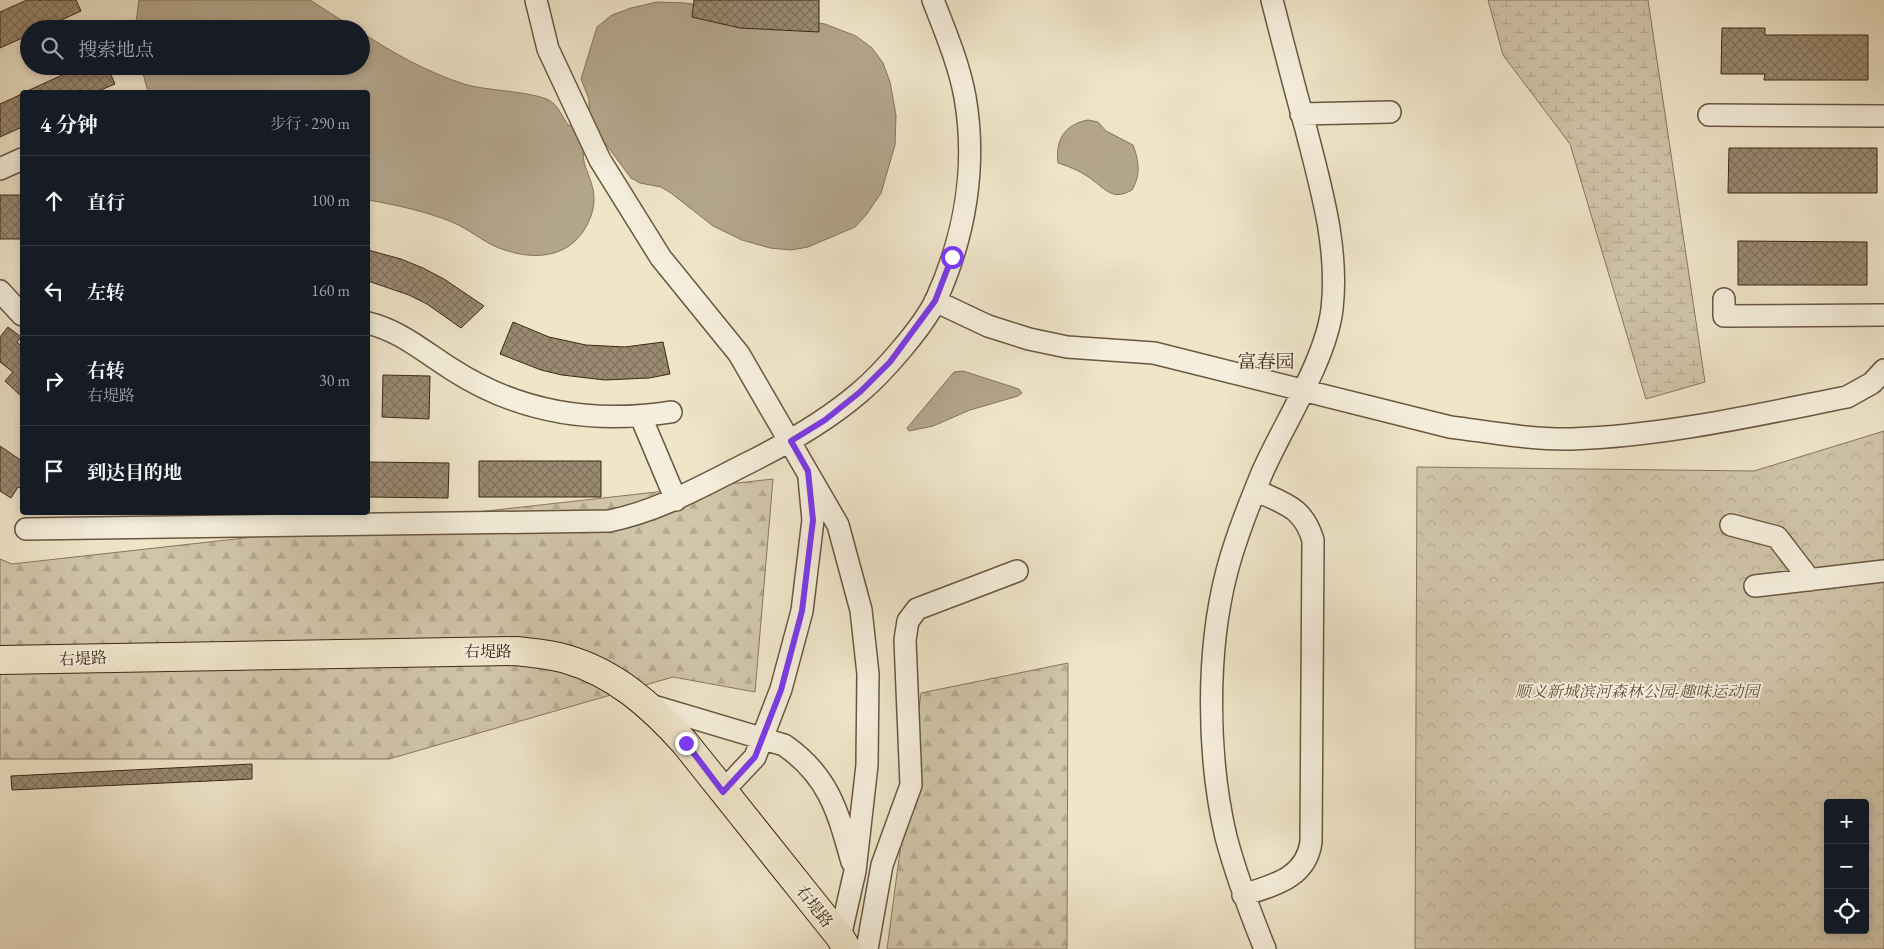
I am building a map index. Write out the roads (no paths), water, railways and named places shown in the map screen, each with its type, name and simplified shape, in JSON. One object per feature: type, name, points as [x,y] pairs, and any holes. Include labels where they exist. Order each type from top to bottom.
[{"type":"main road","name":"右堤路","points":[[0,660],[516,651],[566,659],[616,680],[650,705],[686,743],[843,943]]},
{"type":"street","points":[[536,0],[548,49],[600,160],[661,258],[739,354],[838,525],[861,610],[868,674],[867,765],[855,871],[843,943]]},
{"type":"street","points":[[26,529],[273,518],[608,521],[640,515],[676,500],[791,441],[825,420],[860,392],[890,362],[935,301],[963,219],[969,182],[970,142],[965,96],[955,58],[933,0]]},
{"type":"street","points":[[1264,949],[1244,894],[1226,834],[1217,778],[1213,730],[1213,670],[1226,573],[1241,524],[1320,350],[1331,313],[1335,276],[1323,196],[1272,0]]},
{"type":"street","points":[[1301,114],[1390,112]]},
{"type":"street","points":[[1709,115],[1884,116]]},
{"type":"street","points":[[0,169],[20,160]]},
{"type":"street","points":[[0,291],[20,313]]},
{"type":"street","points":[[1724,298],[1724,316],[1884,315]]},
{"type":"street","points":[[935,301],[988,326],[1030,339],[1067,347],[1154,354],[1450,426],[1500,434],[1570,439],[1660,432],[1847,397],[1872,383],[1884,370]]},
{"type":"street","points":[[370,324],[388,328],[418,345],[453,370],[496,394],[526,405],[563,414],[598,418],[641,417],[671,412]]},
{"type":"street","points":[[641,417],[676,500]]},
{"type":"street","points":[[723,792],[755,757],[781,690],[802,611],[813,520],[808,471]]},
{"type":"street","points":[[1244,894],[1275,885],[1299,871],[1309,857],[1311,842],[1313,540],[1308,523],[1296,509],[1255,490]]},
{"type":"street","points":[[1731,524],[1777,537],[1810,580]]},
{"type":"street","points":[[1755,586],[1884,570]]},
{"type":"street","points":[[868,949],[882,865],[910,784],[905,640],[908,622],[917,609],[1017,571]]},
{"type":"street","points":[[650,705],[784,745],[801,756],[821,779],[837,807],[855,871]]},
{"type":"district","name":"富春园","points":[[1266,361]]},
{"type":"park label","name":"顺义新城滨河森林公园-趣味运动园","points":[[1637,691]]}]
